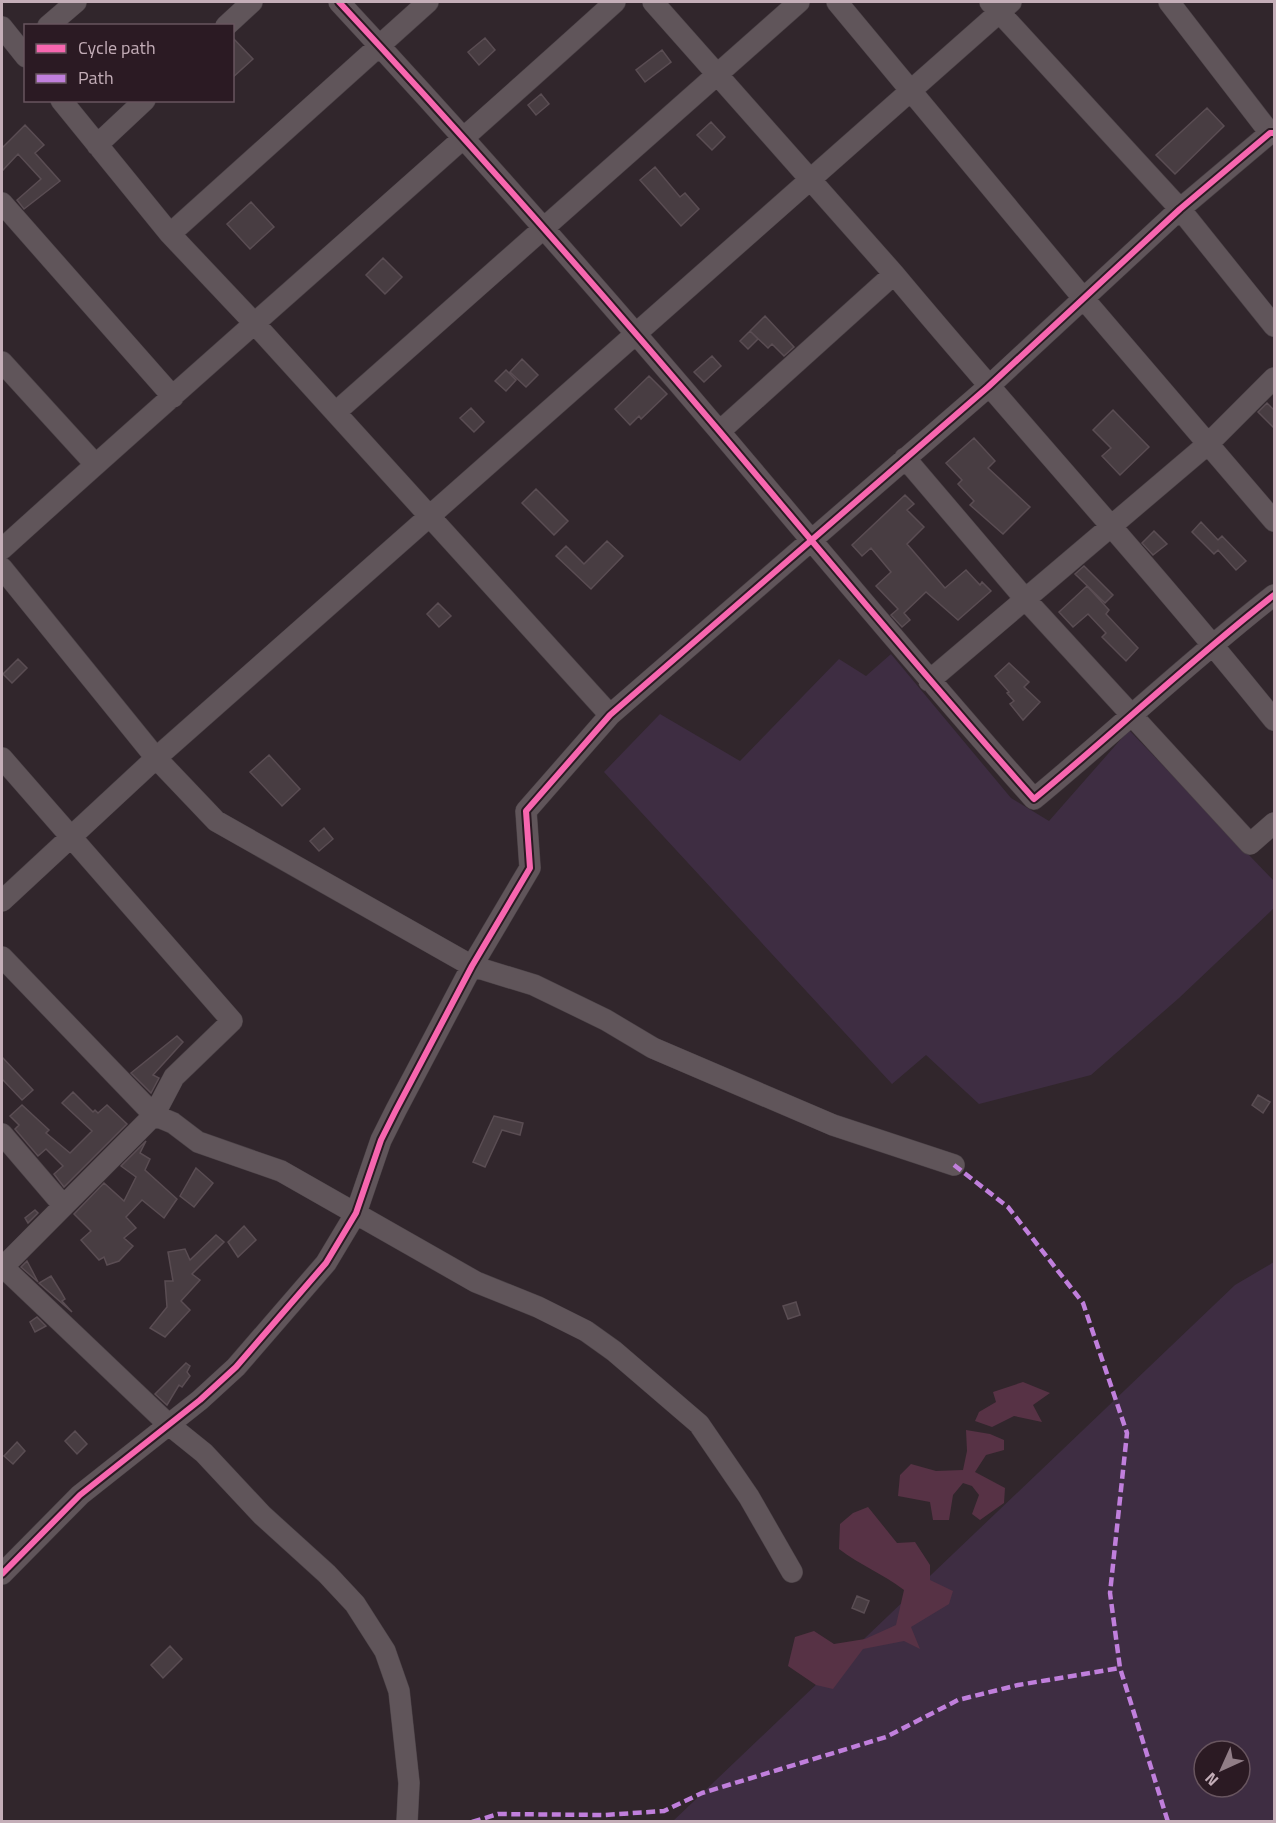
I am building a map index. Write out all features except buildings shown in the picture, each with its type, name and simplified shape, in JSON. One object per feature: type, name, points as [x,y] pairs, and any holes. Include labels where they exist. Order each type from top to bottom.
[{"type":"street","points":[[50,24],[76,2]]},
{"type":"street","points":[[228,24],[252,2]]},
{"type":"street","points":[[339,2],[465,138],[720,431],[929,681],[1034,799],[1132,718],[1213,643],[1275,596]]},
{"type":"street","points":[[170,234],[428,2]]},
{"type":"street","points":[[2,549],[94,464],[173,397],[615,2]]},
{"type":"street","points":[[652,2],[894,274],[988,387],[1213,643],[1275,720]]},
{"type":"street","points":[[336,412],[799,2]]},
{"type":"street","points":[[837,2],[1083,298],[1275,520]]},
{"type":"street","points":[[2,1574],[80,1495],[236,1367],[275,1325],[326,1263],[356,1212],[381,1140],[472,966],[530,868],[526,811],[610,715],[988,387],[1180,209],[1272,133],[1169,2]]},
{"type":"street","points":[[2,901],[156,758],[910,90],[1000,5],[1180,209],[1275,326]]},
{"type":"street","points":[[2,27],[24,51]]},
{"type":"street","points":[[63,102],[170,234],[336,412],[610,715]]},
{"type":"street","points":[[98,145],[143,102]]},
{"type":"street","points":[[2,203],[173,397]]},
{"type":"street","points":[[720,431],[894,274]]},
{"type":"street","points":[[2,362],[94,464]]},
{"type":"street","points":[[929,681],[1209,442],[1275,378]]},
{"type":"street","points":[[905,458],[1026,600],[1250,844],[1275,823]]},
{"type":"street","points":[[2,568],[156,758],[216,821],[472,966],[534,985],[606,1020],[653,1048],[833,1125],[954,1164]]},
{"type":"street","points":[[2,758],[232,1021],[174,1077],[154,1115],[62,1204],[2,1267],[168,1424],[204,1453],[262,1515],[335,1582],[355,1604],[385,1651],[399,1691],[406,1734],[409,1784],[407,1821]]},
{"type":"street","points":[[2,957],[154,1115],[173,1123],[198,1142],[281,1171],[476,1282],[538,1307],[586,1331],[614,1351],[699,1424],[749,1497],[792,1572]]},
{"type":"street","points":[[2,1134],[62,1204]]},
{"type":"shaded area","points":[[891,654],[1011,798],[1049,821],[1129,730],[1274,881],[1274,908],[1179,998],[1091,1075],[979,1104],[926,1055],[892,1084],[604,772],[660,714],[740,761],[839,659],[866,676]]},
{"type":"shaded area","points":[[1274,1262],[1274,1821],[672,1822],[1235,1285]]},
{"type":"shaded area","points":[[1023,1382],[1050,1393],[1033,1405],[1042,1422],[1014,1416],[992,1427],[975,1421],[979,1412],[996,1402],[993,1392]]},
{"type":"shaded area","points":[[966,1430],[990,1434],[1004,1440],[1004,1450],[986,1455],[975,1472],[1005,1488],[1004,1503],[980,1520],[972,1514],[979,1495],[972,1486],[963,1483],[953,1495],[949,1520],[933,1520],[930,1502],[898,1496],[900,1475],[911,1464],[936,1471],[963,1470],[967,1451]]},
{"type":"shaded area","points":[[868,1507],[897,1543],[915,1542],[930,1565],[930,1580],[953,1591],[949,1604],[911,1627],[920,1649],[904,1641],[863,1649],[833,1689],[816,1685],[788,1666],[795,1637],[814,1631],[834,1644],[865,1639],[896,1625],[904,1590],[839,1549],[840,1524],[853,1513]]},
{"type":"marked path","points":[[954,1165],[1008,1207],[1083,1303],[1127,1433],[1110,1593],[1120,1668],[1168,1822]]},
{"type":"marked path","points":[[472,1822],[498,1814],[604,1815],[664,1811],[702,1793],[886,1737],[958,1700],[1018,1685],[1120,1668]]},
{"type":"cycle path","points":[[339,2],[579,269],[1034,799],[1274,595]]},
{"type":"cycle path","points":[[2,1574],[80,1495],[200,1400],[236,1367],[326,1263],[356,1213],[381,1140],[396,1110],[472,966],[530,868],[526,811],[610,715],[988,387],[1180,209],[1270,133],[1274,133]]}]
